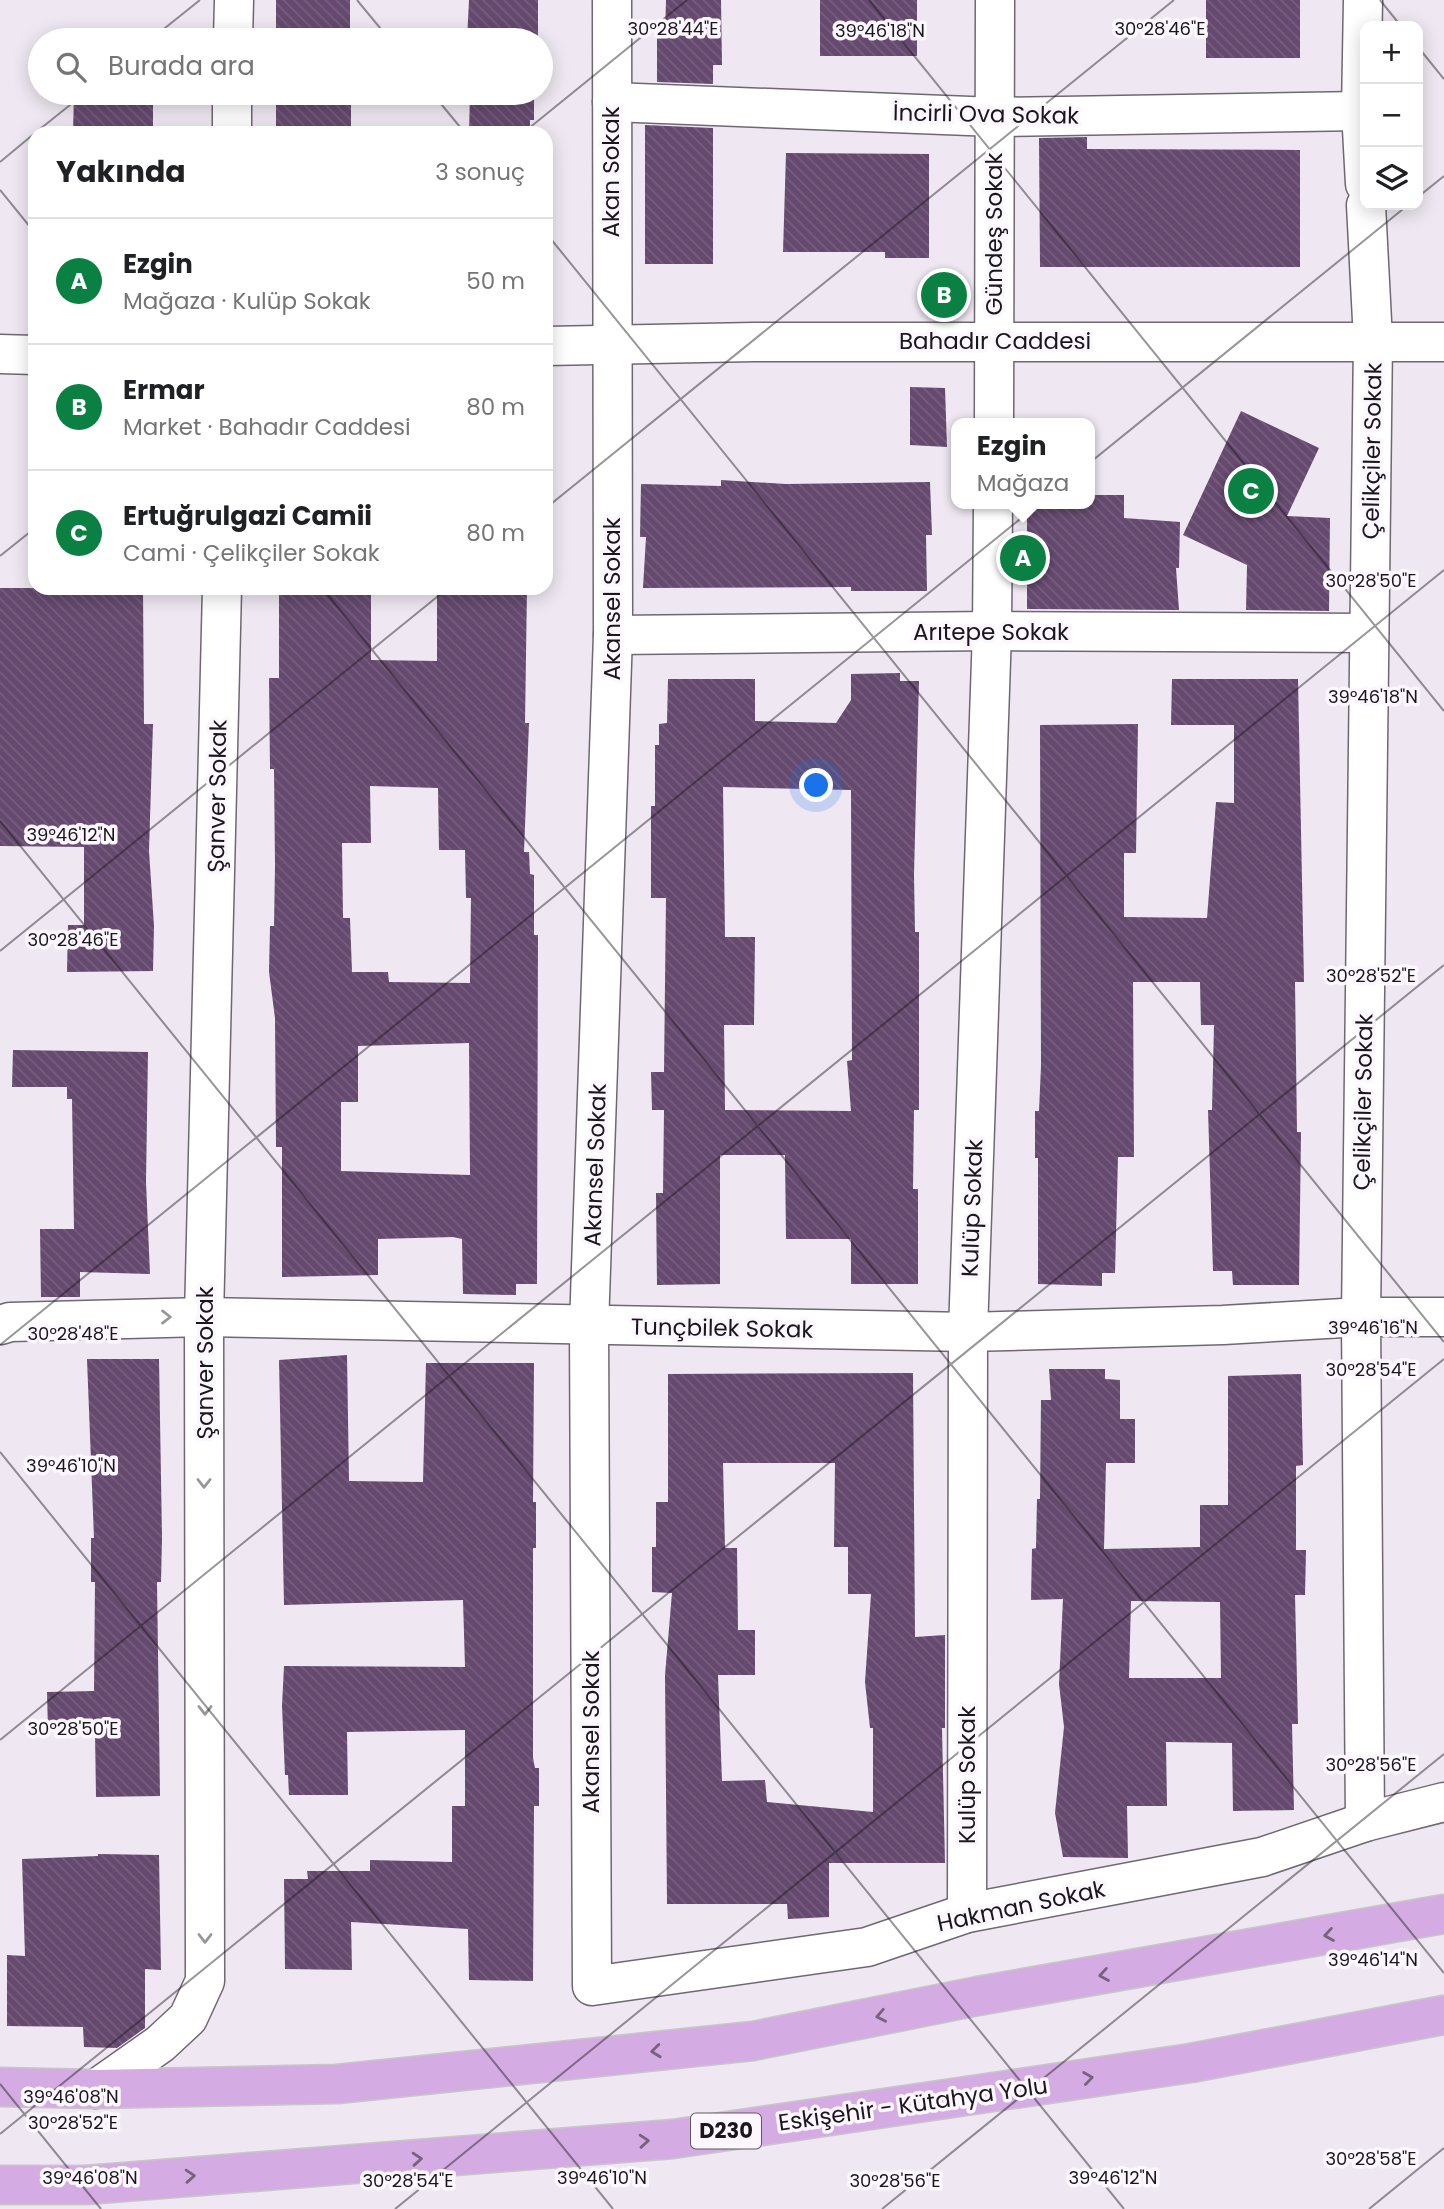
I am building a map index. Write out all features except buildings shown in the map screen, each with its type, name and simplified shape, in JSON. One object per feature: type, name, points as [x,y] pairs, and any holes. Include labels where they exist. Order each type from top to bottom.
[{"type":"highway","points":[[0,2087],[96,2089],[337,2084],[752,2041],[978,1996],[1444,1914]]},
{"type":"highway","name":"Eskişehir - Kütahya Yolu","points":[[0,2185],[86,2185],[673,2139],[1192,2063],[1444,2015]]},
{"type":"street","points":[[233,28],[234,0]]},
{"type":"street","name":"Akan Sokak","points":[[611,345],[612,0]]},
{"type":"street","name":"Gündeş Sokak","points":[[994,341],[995,0]]},
{"type":"street","points":[[1362,84],[1363,0]]},
{"type":"street","name":"İncirli Ova Sokak","points":[[612,102],[995,117],[1360,111]]},
{"type":"street","points":[[232,105],[232,126]]},
{"type":"street","name":"Çelikçiler Sokak","points":[[1365,1822],[1361,1317],[1373,340],[1366,210]]},
{"type":"street","points":[[994,341],[994,418]]},
{"type":"street","name":"Bahadır Caddesi","points":[[553,346],[994,341],[1444,342]]},
{"type":"street","name":"Akansel Sokak","points":[[593,1986],[589,1326],[613,635],[611,345]]},
{"type":"street","points":[[0,354],[28,355]]},
{"type":"street","name":"Kulüp Sokak","points":[[967,1913],[968,1332],[992,631],[993,509]]},
{"type":"street","name":"Şanver Sokak","points":[[96,2089],[160,2044],[188,2018],[205,1981],[204,1317],[222,595]]},
{"type":"street","name":"Arıtepe Sokak","points":[[613,635],[992,631],[1369,634]]},
{"type":"street","name":"Tunçbilek Sokak","points":[[0,1325],[10,1322],[91,1317],[204,1317],[968,1332],[1223,1325],[1361,1317],[1444,1317]]},
{"type":"street","name":"Hakman Sokak","points":[[593,1986],[867,1947],[967,1913],[1262,1857],[1365,1822],[1444,1802]]},
{"type":"place","name":"Ermar","points":[[944,295]]},
{"type":"place","name":"Ertuğrulgazi Camii","points":[[1251,491]]},
{"type":"place","name":"Ezgin","points":[[1023,558]]}]
